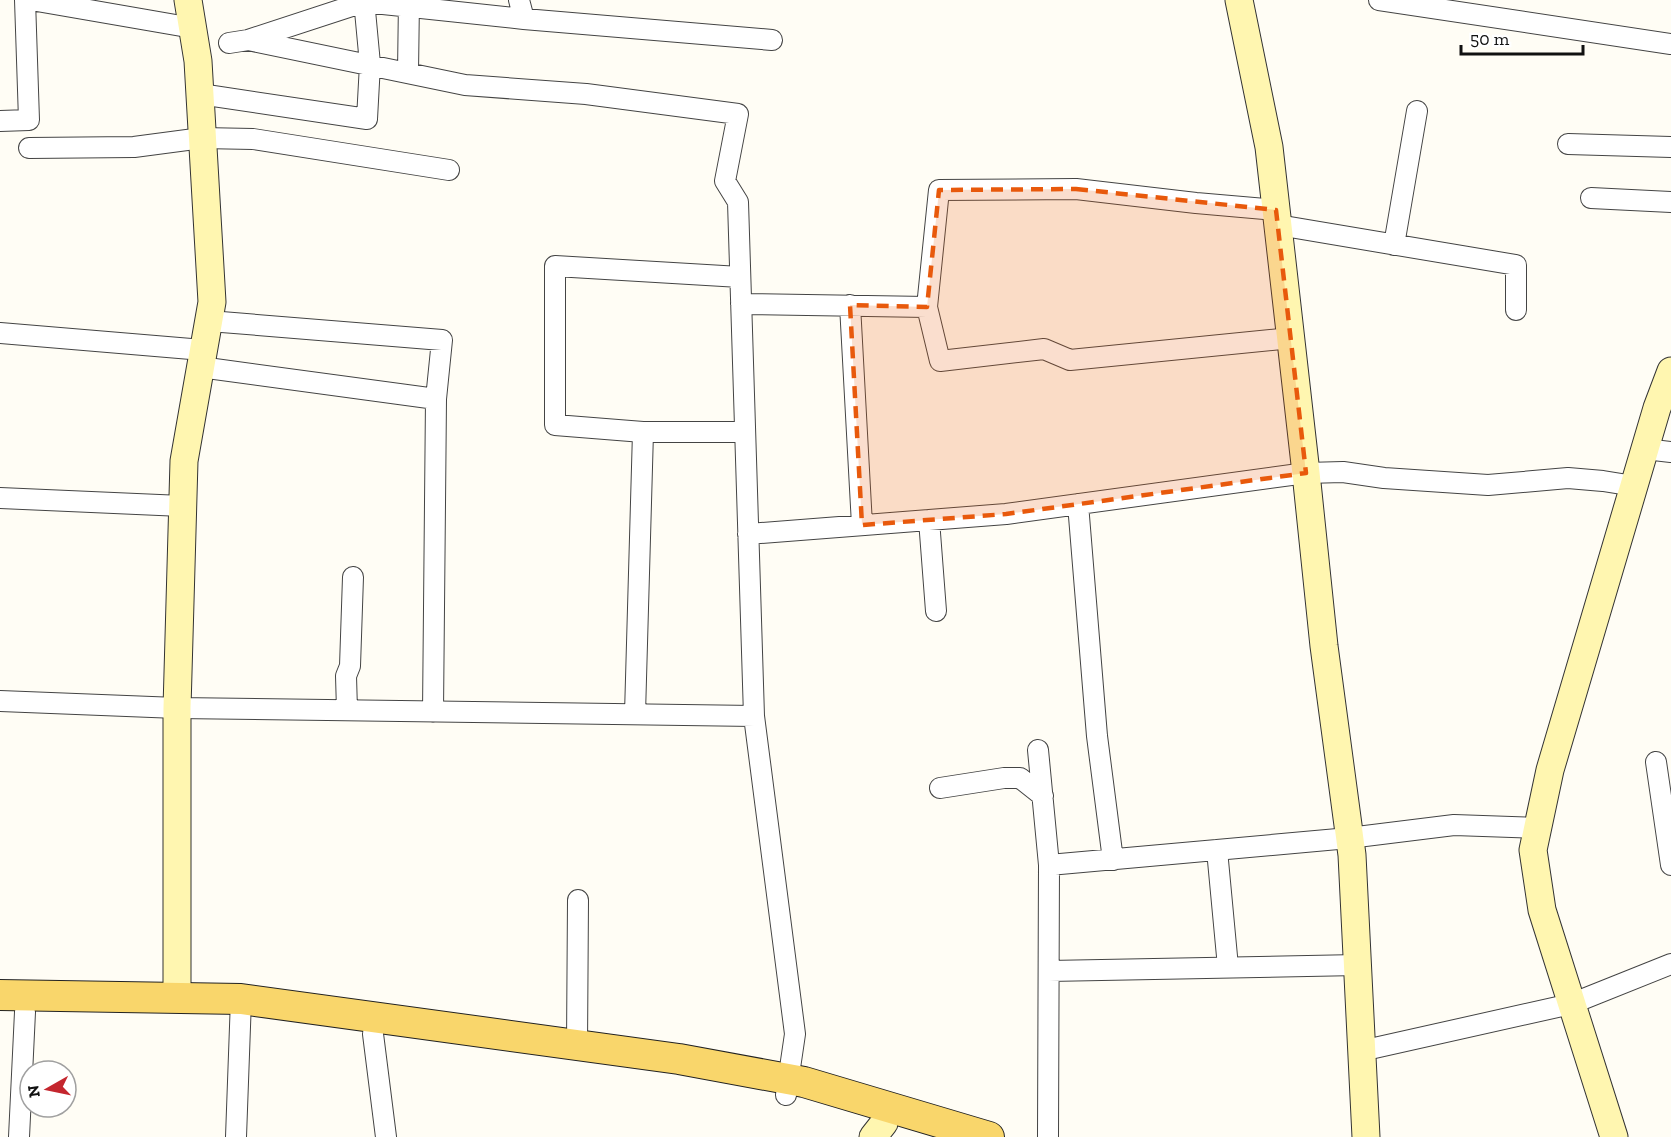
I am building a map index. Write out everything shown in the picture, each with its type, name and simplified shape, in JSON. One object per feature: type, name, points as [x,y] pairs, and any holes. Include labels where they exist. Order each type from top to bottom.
[{"type":"main road","points":[[0,996],[177,998],[680,1059],[788,1087],[882,1122],[932,1137]]},
{"type":"main road","points":[[12,1012],[240,1007],[373,1034],[677,1075],[788,1087]]},
{"type":"main road","points":[[882,1122],[989,1137]]},
{"type":"street","points":[[0,121],[29,120],[25,0]]},
{"type":"street","points":[[31,0],[193,28]]},
{"type":"street","points":[[177,998],[177,708],[184,461],[212,302],[198,61],[188,0]]},
{"type":"street","points":[[1239,0],[1269,147],[1323,646],[1352,855],[1366,1137]]},
{"type":"street","points":[[1379,0],[1671,44]]},
{"type":"street","points":[[200,94],[367,119],[370,64],[364,1]]},
{"type":"street","points":[[771,40],[521,9],[364,1],[239,41],[370,64],[465,85],[586,94],[738,114],[725,181],[738,202],[754,716],[795,1034],[788,1087]]},
{"type":"street","points":[[408,72],[410,3]]},
{"type":"street","points":[[1395,244],[1418,111]]},
{"type":"street","points":[[29,148],[134,147],[202,138],[253,139],[449,170]]},
{"type":"street","points":[[1568,144],[1671,147]]},
{"type":"street","points":[[1291,338],[1070,360],[1044,349],[940,361],[927,307],[939,190],[1076,189],[1196,203],[1395,244],[1516,265],[1516,310]]},
{"type":"street","points":[[1591,198],[1671,202]]},
{"type":"street","points":[[740,277],[555,266],[555,425],[643,432],[745,432]]},
{"type":"street","points":[[741,304],[927,307]]},
{"type":"street","points":[[850,306],[862,525]]},
{"type":"street","points":[[208,321],[442,340],[436,399],[433,712]]},
{"type":"street","points":[[0,333],[202,359],[436,399]]},
{"type":"street","points":[[1614,1137],[1542,910],[1533,850],[1550,770],[1634,486],[1658,451],[1671,371]]},
{"type":"street","points":[[635,714],[643,432]]},
{"type":"street","points":[[748,534],[1006,514],[1306,474],[1343,472],[1488,485],[1568,478],[1634,486]]},
{"type":"street","points":[[0,498],[182,506]]},
{"type":"street","points":[[1078,504],[1097,736],[1113,860]]},
{"type":"street","points":[[929,520],[936,611]]},
{"type":"street","points":[[347,710],[346,676],[350,666],[353,577]]},
{"type":"street","points":[[0,701],[177,708],[754,716]]},
{"type":"street","points":[[1038,750],[1050,865],[1048,1137]]},
{"type":"street","points":[[1656,762],[1671,865]]},
{"type":"street","points":[[940,788],[1004,778],[1020,778],[1043,796]]},
{"type":"street","points":[[1050,865],[1349,838],[1454,825],[1538,828]]},
{"type":"street","points":[[1217,850],[1228,967]]},
{"type":"street","points":[[577,1045],[578,900]]},
{"type":"street","points":[[1361,1050],[1571,1004],[1671,964]]},
{"type":"street","points":[[1049,971],[1358,965]]},
{"type":"street","points":[[236,1137],[240,1007]]},
{"type":"street","points":[[12,1012],[19,1137]]},
{"type":"street","points":[[373,1034],[386,1137]]},
{"type":"highlighted area","points":[[1076,189],[1276,210],[1306,473],[1006,514],[862,525],[850,305],[927,307],[939,190]]}]
